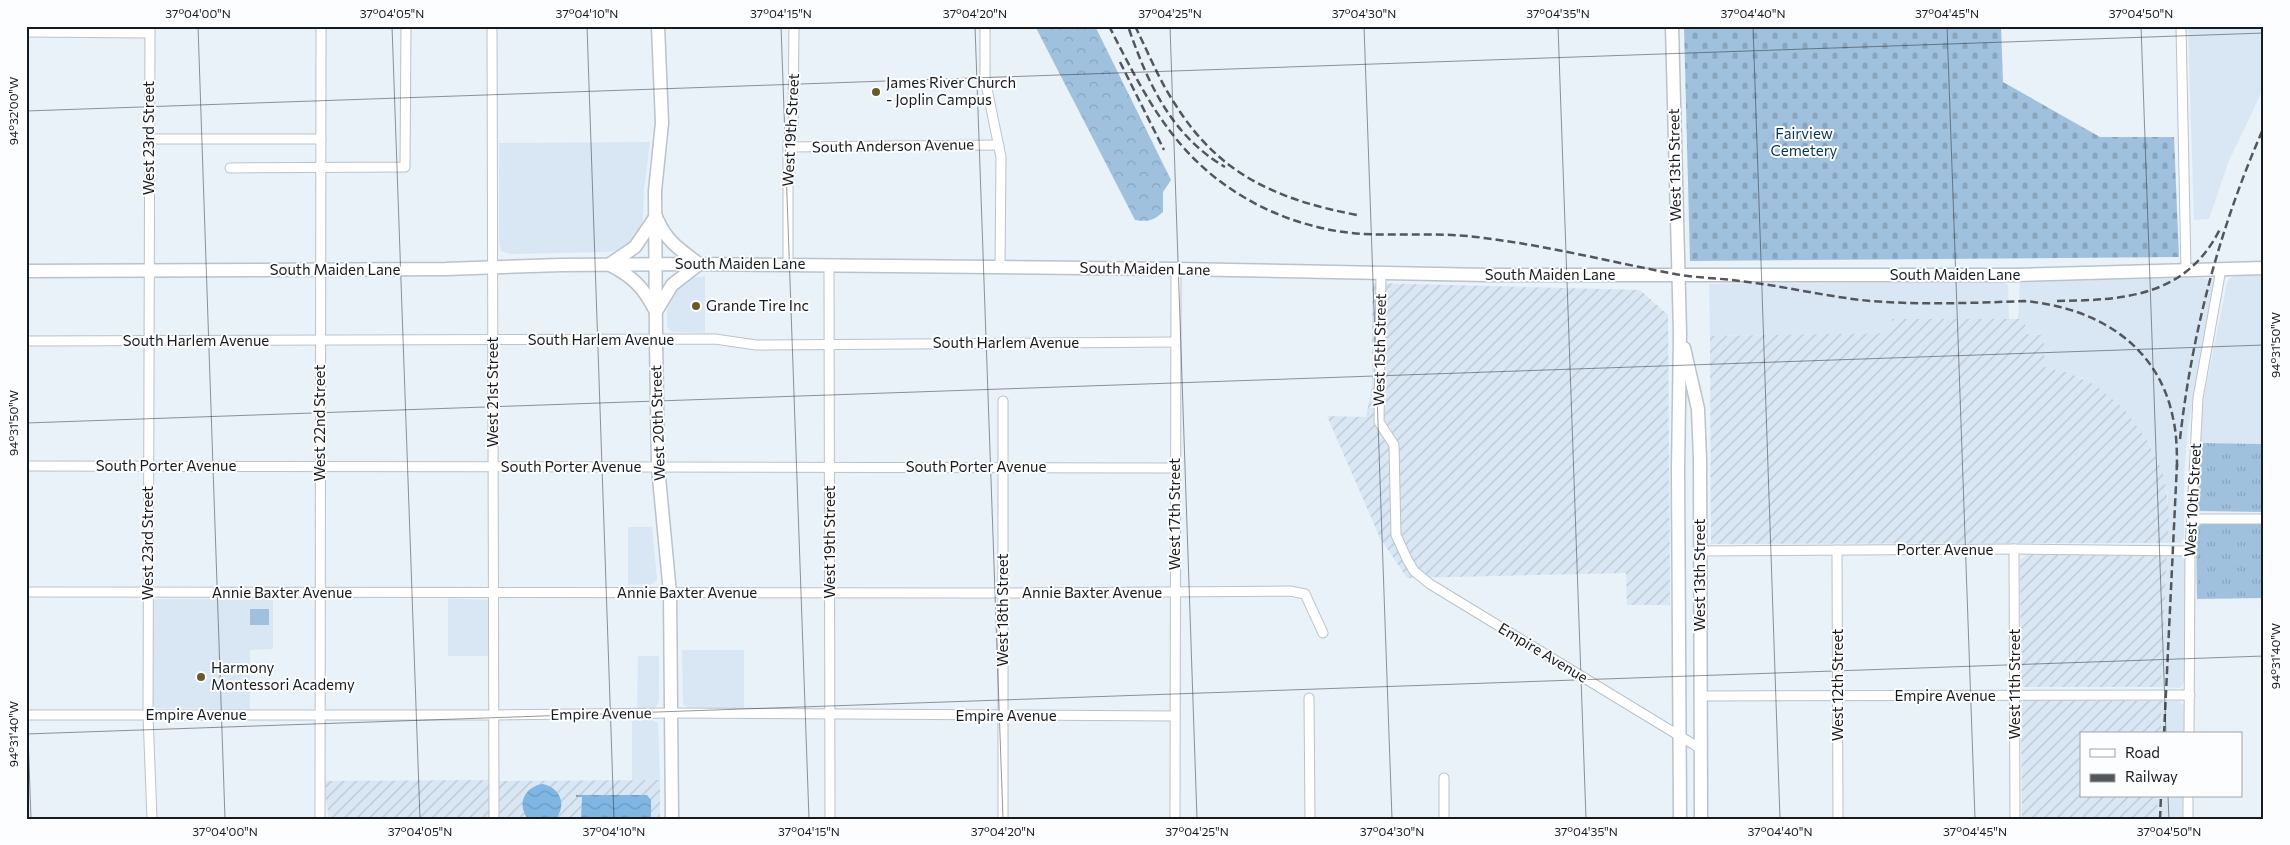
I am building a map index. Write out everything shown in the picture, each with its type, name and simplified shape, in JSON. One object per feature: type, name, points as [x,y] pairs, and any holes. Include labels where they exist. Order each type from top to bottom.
[{"type":"main road","name":"West 20th Street","points":[[658,26],[662,123],[655,191],[658,467],[670,593],[672,819]]},
{"type":"main road","name":"West 13th Street","points":[[1672,26],[1680,333],[1680,819]]},
{"type":"main road","points":[[656,216],[669,240],[699,264],[672,285],[656,312],[637,282],[609,264],[635,247],[656,216]]},
{"type":"main road","name":"South Maiden Lane","points":[[26,271],[446,269],[493,266],[609,264],[788,264],[1176,268],[1381,273],[2014,275],[2264,268]]},
{"type":"main road","name":"West 13th Street","points":[[1680,333],[1698,409],[1701,819]]},
{"type":"main road","points":[[1679,538],[1700,538]]},
{"type":"main road","points":[[1679,569],[1700,570]]},
{"type":"main road","points":[[1679,623],[1700,624]]},
{"type":"main road","points":[[1679,653],[1700,654]]},
{"type":"main road","points":[[1680,707],[1700,701]]},
{"type":"main road","points":[[1680,770],[1701,770]]},
{"type":"street","name":"West 22nd Street","points":[[320,819],[321,26]]},
{"type":"street","points":[[230,168],[405,167],[406,26]]},
{"type":"street","name":"West 21st Street","points":[[492,26],[494,819]]},
{"type":"street","name":"West 19th Street","points":[[788,264],[788,147],[794,124],[794,26]]},
{"type":"street","points":[[985,26],[985,79],[999,145],[1000,267]]},
{"type":"street","points":[[2181,26],[2186,271]]},
{"type":"street","points":[[26,32],[150,30]]},
{"type":"street","name":"West 23rd Street","points":[[150,30],[148,715],[152,819]]},
{"type":"street","points":[[150,139],[321,139]]},
{"type":"street","name":"South Anderson Avenue","points":[[788,147],[999,145]]},
{"type":"street","name":"West 19th Street","points":[[829,265],[830,819]]},
{"type":"street","name":"West 17th Street","points":[[1176,268],[1176,819]]},
{"type":"street","name":"West 10th Street","points":[[2189,732],[2190,551],[2198,398],[2221,269]]},
{"type":"street","name":"West 15th Street","points":[[1381,273],[1379,422],[1394,445],[1396,535],[1399,542]]},
{"type":"street","name":"South Harlem Avenue","points":[[26,341],[721,340],[750,345],[1176,342]]},
{"type":"street","name":"West 18th Street","points":[[1003,401],[1003,819]]},
{"type":"street","name":"South Porter Avenue","points":[[26,466],[1175,468]]},
{"type":"street","points":[[2192,519],[2264,519]]},
{"type":"street","name":"Empire Avenue","points":[[1399,542],[1414,571],[1430,584],[1701,749]]},
{"type":"street","name":"Porter Avenue","points":[[1700,551],[2014,549],[2190,551]]},
{"type":"street","name":"West 11th Street","points":[[2014,549],[2016,819]]},
{"type":"street","name":"West 12th Street","points":[[1837,550],[1838,819]]},
{"type":"street","name":"Annie Baxter Avenue","points":[[26,592],[1299,592],[1304,594],[1309,601],[1323,633]]},
{"type":"street","name":"Empire Avenue","points":[[1700,701],[1838,696],[2190,695]]},
{"type":"street","points":[[1310,698],[1310,819]]},
{"type":"street","name":"Empire Avenue","points":[[26,715],[494,716],[671,713],[1176,716]]},
{"type":"street","points":[[1444,778],[1444,819]]},
{"type":"street","points":[[2188,798],[2188,819]]},
{"type":"shaded area","points":[[2188,26],[2264,26],[2264,87],[2228,163],[2209,219],[2194,220]]},
{"type":"shaded area","points":[[650,142],[642,226],[632,243],[620,250],[607,252],[511,254],[501,251],[499,239],[499,143]]},
{"type":"shaded area","points":[[705,276],[705,333],[672,332],[667,327],[667,311],[673,292],[689,278]]},
{"type":"shaded area","points":[[2235,276],[2264,276],[2264,444],[2198,443],[2205,391],[2227,283],[2229,279]]},
{"type":"shaded area","points":[[2203,278],[2213,281],[2213,290],[2203,337],[2188,429],[2184,477],[2184,538],[2180,543],[2168,543],[2168,496],[2161,468],[2147,440],[2083,378],[2044,367],[2044,335],[2025,334],[2025,319],[2018,319],[2020,281]]},
{"type":"shaded area","points":[[2003,282],[2008,285],[2009,319],[1892,319],[1892,333],[1710,336],[1709,284]]},
{"type":"shaded area","points":[[1372,283],[1640,290],[1668,315],[1670,605],[1627,605],[1626,573],[1407,578],[1380,538],[1327,416],[1366,417],[1372,386]]},
{"type":"shaded area","points":[[1892,319],[2025,319],[2025,334],[2044,335],[2044,367],[2069,373],[2095,385],[2123,408],[2147,440],[2161,468],[2165,481],[2169,512],[2168,543],[1711,544],[1710,336],[1891,333]]},
{"type":"shaded area","points":[[628,527],[652,527],[657,579],[653,584],[628,585]]},
{"type":"shaded area","points":[[2029,553],[2167,554],[2161,687],[2023,687],[2021,684],[2020,560]]},
{"type":"shaded area","points":[[2167,554],[2183,555],[2186,560],[2185,681],[2180,688],[2161,687]]},
{"type":"shaded area","name":"Harmony Montessori Academy","points":[[273,598],[273,649],[250,650],[250,709],[155,708],[153,704],[154,601],[158,599]]},
{"type":"shaded area","points":[[448,598],[488,600],[490,656],[448,656]]},
{"type":"shaded area","points":[[682,650],[744,650],[744,708],[690,708],[683,705]]},
{"type":"shaded area","points":[[638,656],[659,656],[659,701],[653,709],[637,709]]},
{"type":"shaded area","points":[[2025,700],[2162,701],[2161,732],[2080,732],[2080,798],[2158,798],[2157,819],[2022,819],[2021,706]]},
{"type":"shaded area","points":[[2162,701],[2179,701],[2184,705],[2184,732],[2161,732]]},
{"type":"shaded area","points":[[632,719],[652,720],[658,723],[660,780],[632,780]]},
{"type":"shaded area","points":[[490,780],[490,819],[329,819],[325,781]]},
{"type":"shaded area","points":[[660,780],[660,819],[498,819],[498,781]]},
{"type":"shaded area","points":[[2158,798],[2183,798],[2182,819],[2157,819]]},
{"type":"green space","points":[[1035,26],[1095,26],[1171,180],[1163,192],[1163,212],[1153,219],[1146,221],[1135,220]]},
{"type":"green space","name":"Fairview Cemetery","points":[[1684,26],[2001,26],[2003,82],[2100,137],[2174,137],[2179,257],[1690,261]]},
{"type":"green space","points":[[2198,443],[2264,444],[2264,512],[2198,511]]},
{"type":"green space","points":[[2202,524],[2264,524],[2264,598],[2197,599],[2196,530]]},
{"type":"green space","points":[[250,609],[269,609],[269,625],[250,625]]},
{"type":"water","points":[[543,784],[554,789],[560,797],[561,808],[559,813],[556,819],[528,819],[524,813],[524,797],[531,788]]},
{"type":"water","points":[[576,795],[647,795],[651,800],[651,819],[581,819],[582,797],[576,797]]},
{"type":"railway","points":[[1109,26],[1148,99],[1179,142],[1197,162],[1218,180],[1270,211],[1300,222],[1331,230],[1362,234],[1454,235],[1508,241],[1683,275],[1756,283],[1871,301],[1929,303],[2024,301],[2075,311],[2098,321],[2119,334],[2138,350],[2153,369],[2165,392],[2173,418],[2176,437],[2177,471]]},
{"type":"railway","points":[[1135,26],[1169,95],[1192,129],[1211,149],[1231,166],[1276,192],[1328,209],[1357,215]]},
{"type":"railway","points":[[1129,29],[1136,49],[1164,107],[1190,140],[1225,167]]},
{"type":"railway","points":[[1120,62],[1164,150]]},
{"type":"railway","points":[[2180,439],[2192,359],[2210,280],[2234,202],[2264,127]]},
{"type":"railway","points":[[2057,301],[2130,296],[2152,290],[2172,281],[2191,268],[2207,250],[2221,227]]},
{"type":"railway","points":[[2164,732],[2177,464]]},
{"type":"railway","points":[[2160,819],[2161,798]]},
{"type":"place","name":"James River Church - Joplin Campus","points":[[876,92]]},
{"type":"place","name":"Grande Tire Inc","points":[[696,306]]},
{"type":"place","name":"Harmony Montessori Academy","points":[[201,677]]}]
